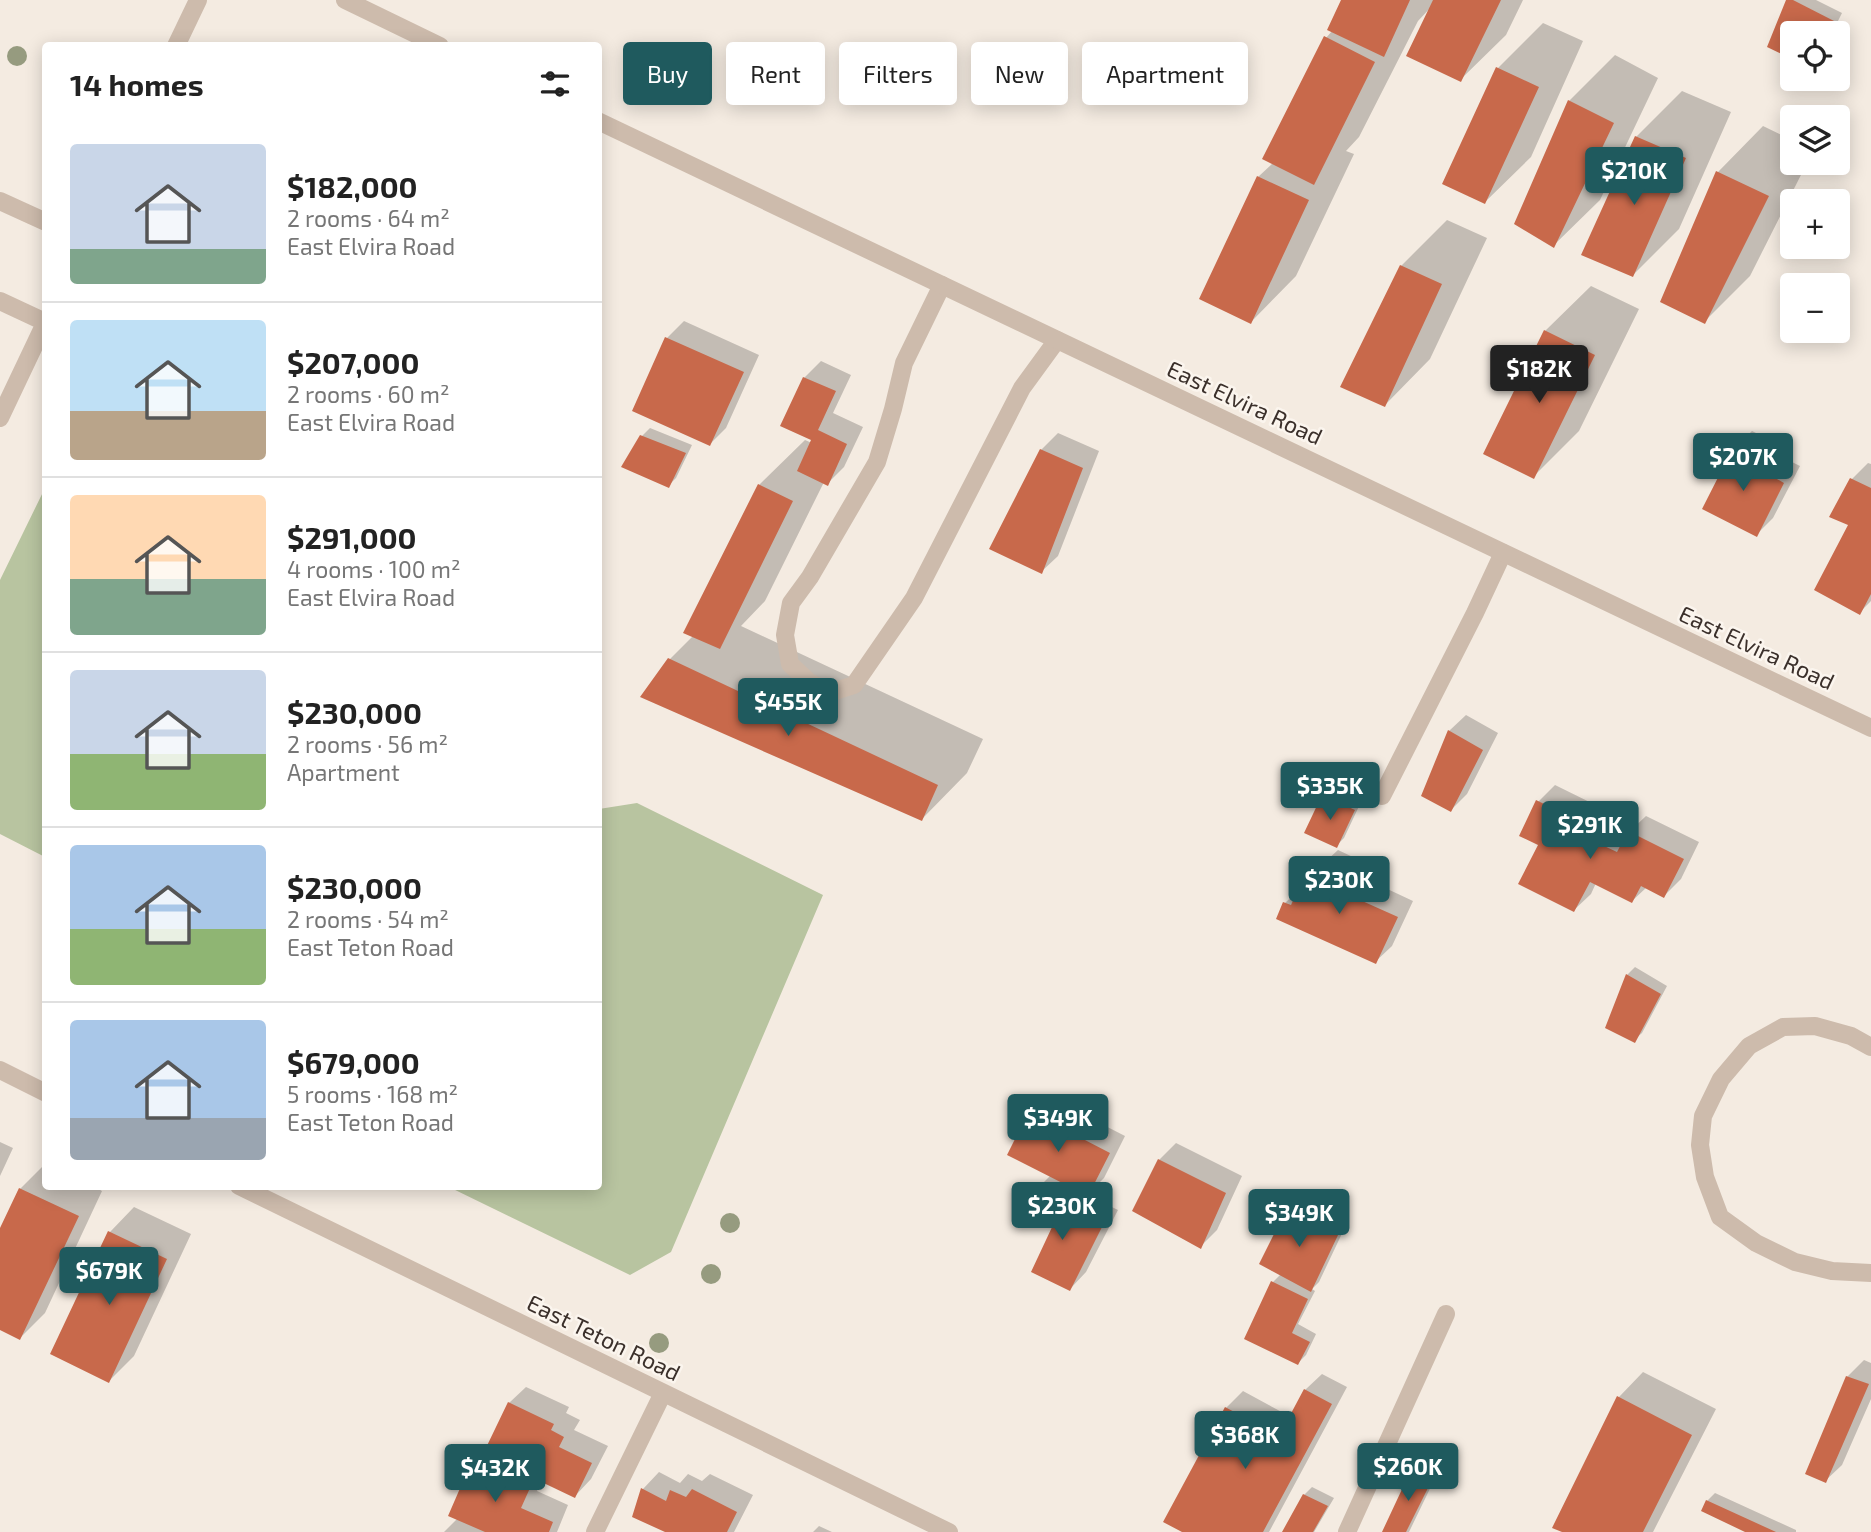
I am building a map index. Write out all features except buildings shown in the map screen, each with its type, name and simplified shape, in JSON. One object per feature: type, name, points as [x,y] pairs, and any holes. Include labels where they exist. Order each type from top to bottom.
[{"type":"street","points":[[178,42],[198,0]]},
{"type":"street","points":[[345,0],[432,42]]},
{"type":"street","name":"East Elvira Road","points":[[602,123],[1871,728]]},
{"type":"street","points":[[0,201],[42,220]]},
{"type":"street","points":[[942,285],[904,363],[877,462],[810,577],[791,603],[785,635],[790,664],[809,682],[829,693],[854,685],[914,598],[1022,388],[1057,340]]},
{"type":"street","points":[[0,301],[42,320]]},
{"type":"street","points":[[0,418],[42,327]]},
{"type":"street","points":[[1382,796],[1503,553]]},
{"type":"street","points":[[1871,1047],[1851,1037],[1815,1026],[1783,1027],[1749,1046],[1721,1079],[1703,1116],[1700,1145],[1704,1177],[1720,1217],[1756,1243],[1794,1262],[1832,1271],[1871,1273]]},
{"type":"street","points":[[0,1070],[42,1091]]},
{"type":"street","name":"East Teton Road","points":[[247,1190],[946,1531]]},
{"type":"street","points":[[1347,1532],[1446,1314]]},
{"type":"street","points":[[595,1532],[663,1393]]},
{"type":"green space","points":[[42,494],[42,855],[0,834],[0,580]]},
{"type":"green space","points":[[637,803],[823,895],[671,1252],[630,1275],[455,1190],[602,1190],[602,809]]}]
